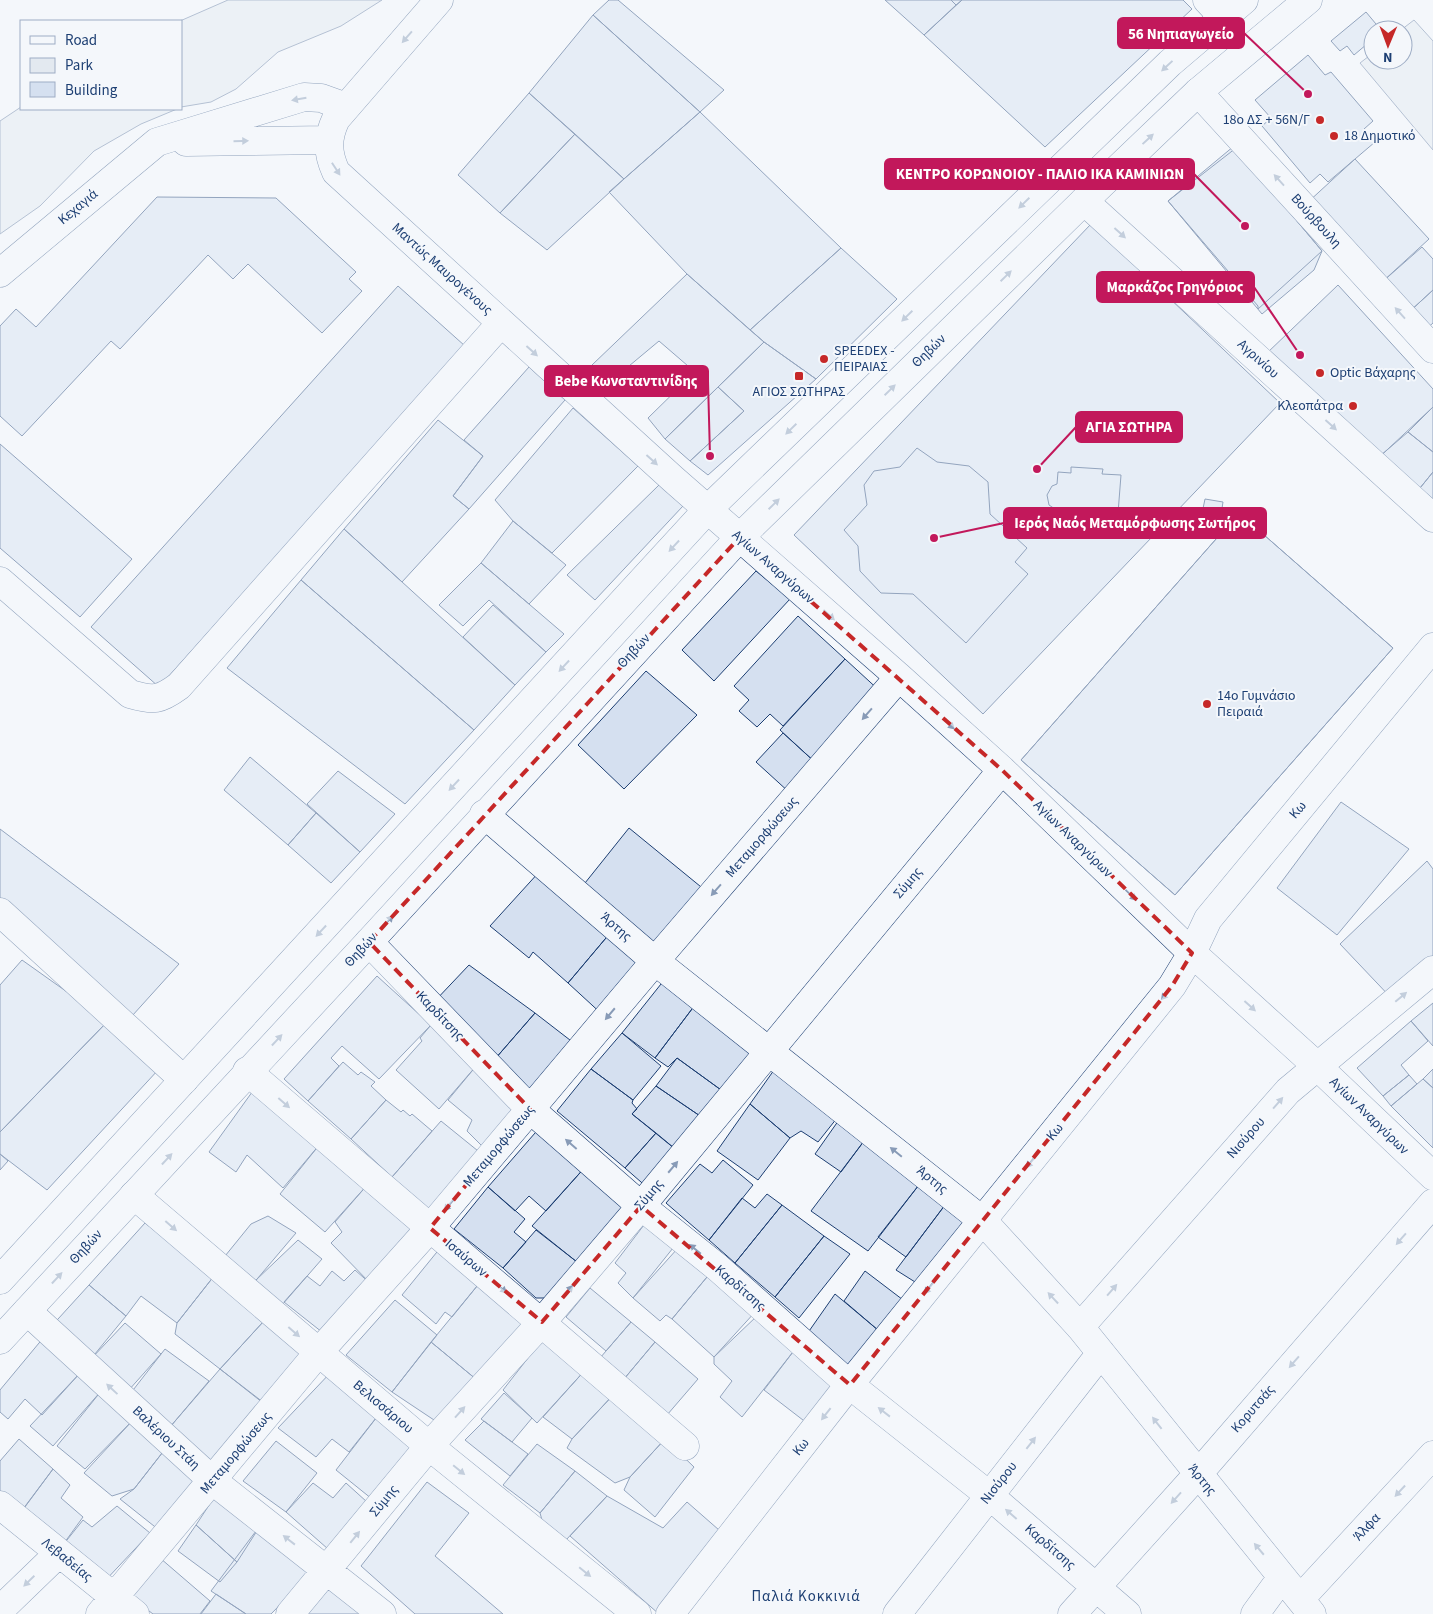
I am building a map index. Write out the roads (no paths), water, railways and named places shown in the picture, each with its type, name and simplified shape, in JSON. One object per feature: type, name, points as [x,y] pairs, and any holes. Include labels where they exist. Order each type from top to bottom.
[{"type":"street","points":[[157,142],[328,140],[336,118],[439,0]]},
{"type":"street","points":[[0,1280],[707,510],[1162,69],[1215,9],[1244,0]]},
{"type":"street","name":"Θηβών","points":[[0,1340],[247,1071],[369,942],[484,814],[739,538],[1084,200],[1198,92],[1308,0]]},
{"type":"street","name":"Βούρβουλη","points":[[1198,92],[1433,349]]},
{"type":"street","name":"Κεχαγιά","points":[[0,272],[157,142],[304,97],[321,98],[346,107]]},
{"type":"street","name":"Μαντώς Μαυρογένους","points":[[328,140],[330,160],[336,172],[707,510]]},
{"type":"street","name":"Αγρινίου","points":[[1084,200],[1433,518]]},
{"type":"street","points":[[0,581],[130,694],[147,699],[166,696],[179,686],[501,323]]},
{"type":"street","name":"Αγίων Αναργύρων","points":[[707,510],[899,677],[1002,770],[1192,953],[1317,1066],[1433,1176]]},
{"type":"street","name":"Κω","points":[[670,1614],[850,1385],[1172,986],[1192,953],[1208,918],[1433,647]]},
{"type":"street","name":"Μεταμορφώσεως","points":[[107,1605],[213,1481],[318,1353],[430,1228],[655,961],[899,677]]},
{"type":"street","name":"Σύμης","points":[[290,1614],[430,1446],[542,1322],[641,1206],[1002,770]]},
{"type":"street","name":"Άρτης","points":[[484,814],[655,961],[983,1221],[1080,1327],[1306,1607]]},
{"type":"street","points":[[0,912],[184,1080]]},
{"type":"street","name":"Καρδίτσης","points":[[369,942],[530,1109],[641,1206],[717,1267],[850,1385],[990,1496],[1127,1614]]},
{"type":"street","name":"Νισύρου","points":[[1080,1327],[1288,1091],[1433,970]]},
{"type":"street","name":"Ισαύρων","points":[[247,1071],[685,1446]]},
{"type":"street","name":"Βελισσάριου","points":[[134,1195],[318,1353],[637,1614]]},
{"type":"street","name":"Κορυτσάς","points":[[1072,1614],[1198,1474],[1433,1203]]},
{"type":"street","name":"Βαλέριου Στάη","points":[[27,1310],[213,1481],[382,1614]]},
{"type":"street","name":"Νισύρου","points":[[897,1614],[1101,1353]]},
{"type":"street","name":"Άλφα","points":[[1306,1607],[1433,1455]]},
{"type":"street","name":"Λεβαδείας","points":[[0,1505],[59,1553],[107,1605],[135,1614]]},
{"type":"street","points":[[0,1610],[59,1553]]},
{"type":"street","points":[[1255,1614],[1282,1577]]},
{"type":"place","name":"56 Νηπιαγωγείο","points":[[1308,94]]},
{"type":"place","name":"18ο ΔΣ + 56Ν/Γ","points":[[1320,120]]},
{"type":"place","name":"18 Δημοτικό","points":[[1334,136]]},
{"type":"place","name":"ΚΕΝΤΡΟ ΚΟΡΩΝΟΙΟΥ - ΠΑΛΙΟ ΙΚΑ ΚΑΜΙΝΙΩΝ","points":[[1245,226]]},
{"type":"place","name":"Μαρκάζος Γρηγόριος","points":[[1300,355]]},
{"type":"place","name":"SPEEDEX - ΠΕΙΡΑΙΑΣ","points":[[824,359]]},
{"type":"place","name":"Optic Βάχαρης","points":[[1320,373]]},
{"type":"place","name":"ΑΓΙΟΣ ΣΩΤΗΡΑΣ","points":[[799,376]]},
{"type":"place","name":"Κλεοπάτρα","points":[[1353,406]]},
{"type":"place","name":"Bebe Κωνσταντινίδης","points":[[710,456]]},
{"type":"place","name":"ΑΓΙΑ ΣΩΤΗΡΑ","points":[[1037,469]]},
{"type":"place","name":"Ιερός Ναός Μεταμόρφωσης Σωτήρος","points":[[934,538]]},
{"type":"place","name":"14ο Γυμνάσιο Πειραιά","points":[[1207,704]]},
{"type":"district","name":"Παλιά Κοκκινιά","points":[[806,1596]]}]
